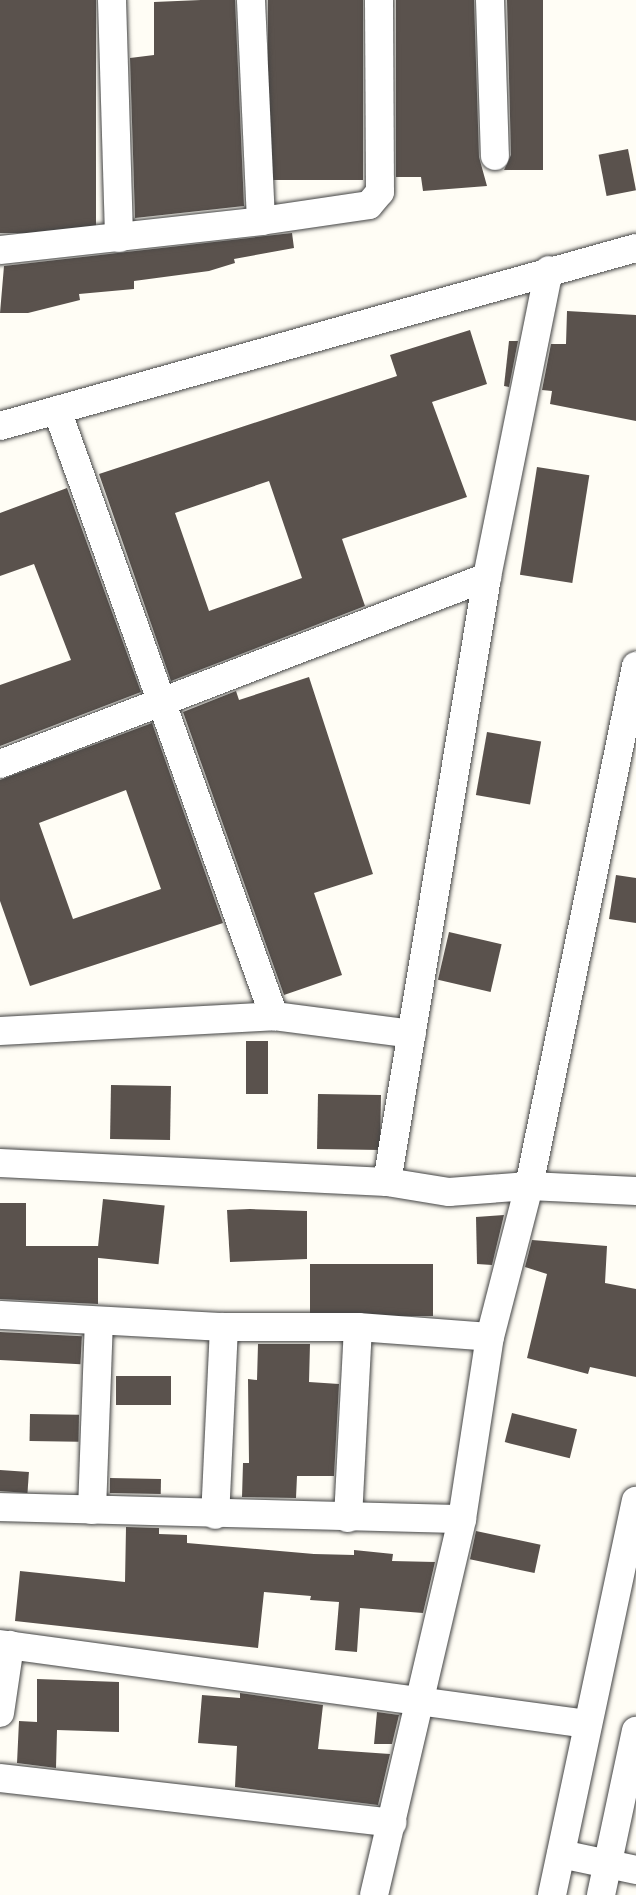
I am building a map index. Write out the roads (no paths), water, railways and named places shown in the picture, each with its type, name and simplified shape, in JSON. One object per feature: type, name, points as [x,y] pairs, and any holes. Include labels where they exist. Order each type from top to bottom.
[{"type":"street","points":[[112,0],[119,238]]},
{"type":"street","points":[[251,0],[261,221]]},
{"type":"street","points":[[0,250],[261,221],[369,205],[380,192],[379,0]]},
{"type":"street","points":[[490,0],[495,156]]},
{"type":"street","points":[[0,426],[549,270],[636,248]]},
{"type":"street","points":[[387,1182],[488,577],[549,270]]},
{"type":"street","points":[[57,410],[274,1016]]},
{"type":"street","points":[[0,764],[164,705],[488,577]]},
{"type":"street","points":[[374,1895],[422,1702],[462,1519],[490,1337],[529,1186],[636,666]]},
{"type":"street","points":[[0,1031],[274,1016],[412,1034]]},
{"type":"street","points":[[0,1163],[387,1182],[449,1192],[529,1186],[636,1191]]},
{"type":"street","points":[[0,1315],[224,1328],[358,1328],[490,1337]]},
{"type":"street","points":[[92,1510],[99,1321]]},
{"type":"street","points":[[215,1515],[224,1328]]},
{"type":"street","points":[[348,1518],[358,1328]]},
{"type":"street","points":[[552,1895],[636,1502]]},
{"type":"street","points":[[0,1507],[215,1515],[462,1519]]},
{"type":"street","points":[[0,1713],[5,1644],[587,1724]]},
{"type":"street","points":[[601,1895],[636,1731]]},
{"type":"street","points":[[0,1778],[392,1823]]},
{"type":"street","points":[[561,1854],[636,1870]]}]
